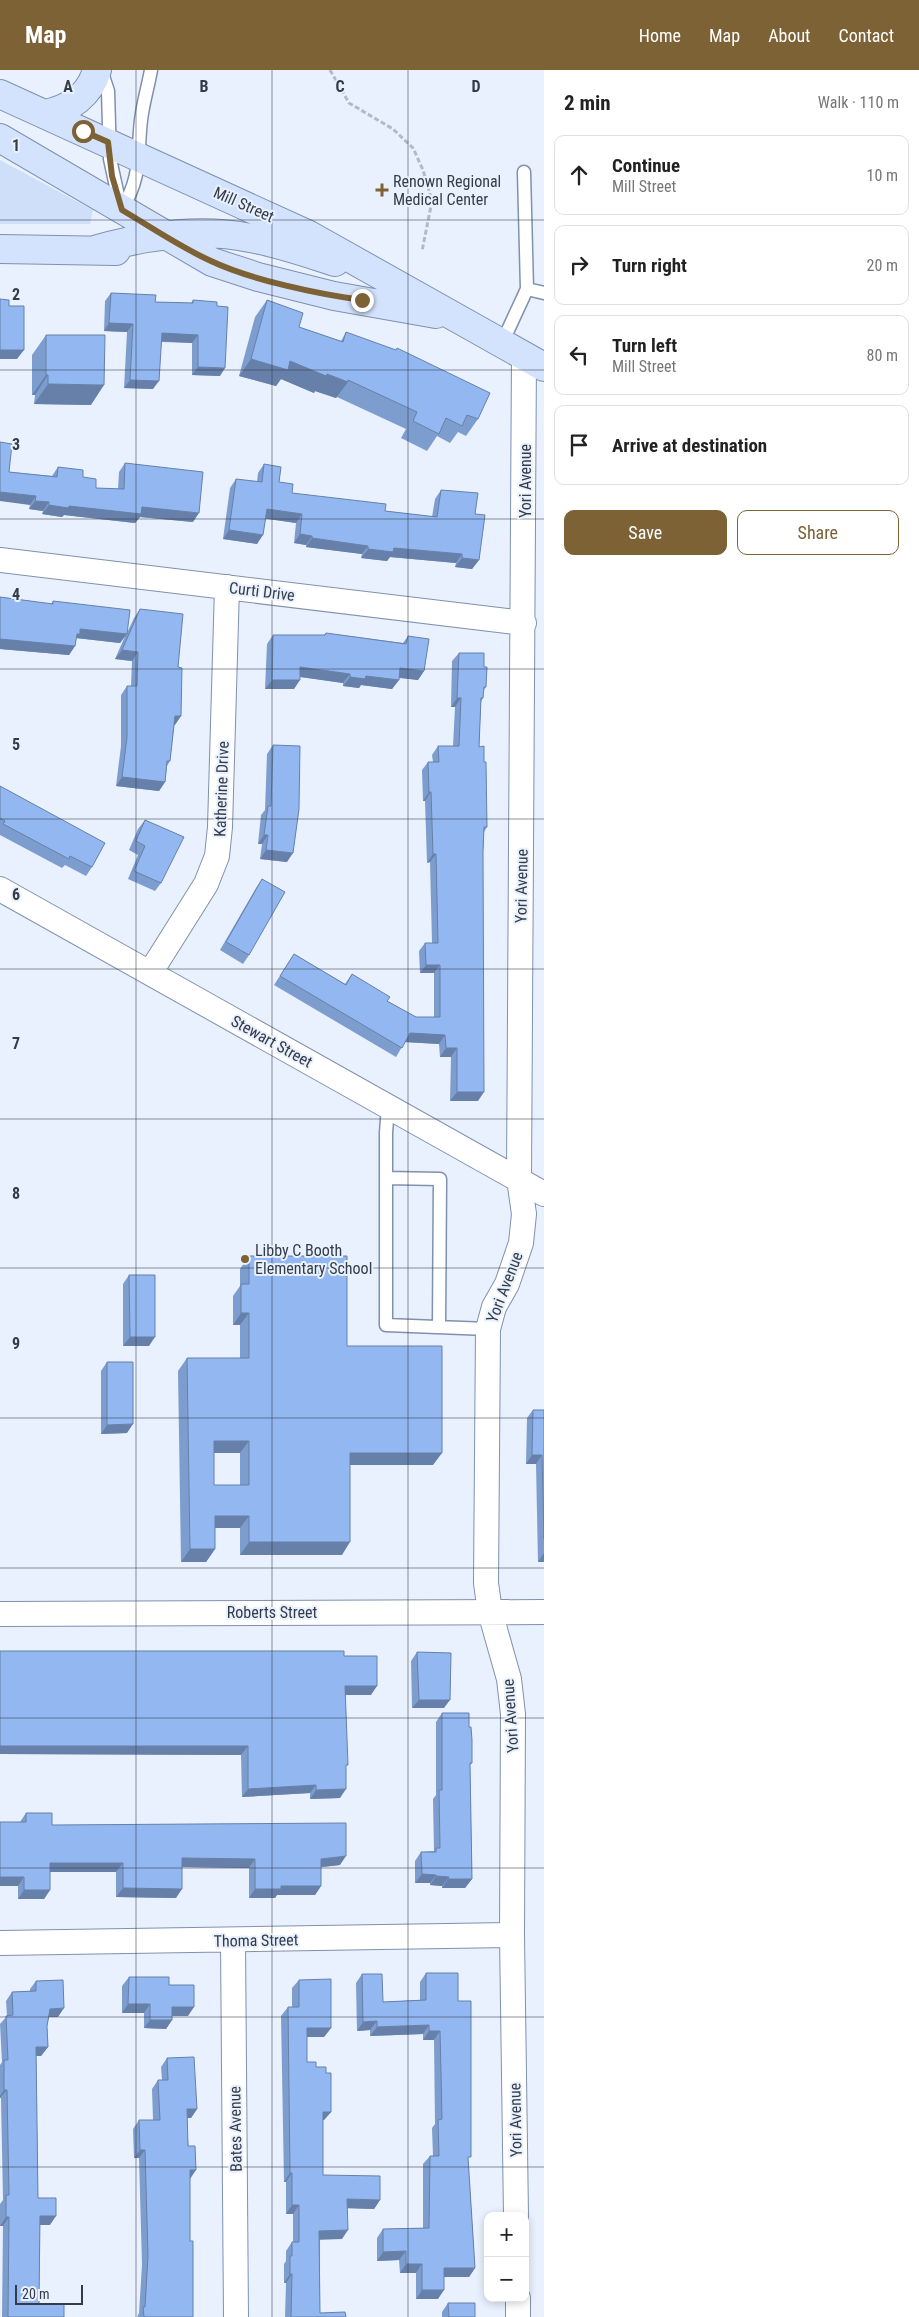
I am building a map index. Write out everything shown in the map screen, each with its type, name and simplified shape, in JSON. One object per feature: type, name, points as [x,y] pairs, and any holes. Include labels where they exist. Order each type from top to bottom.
[{"type":"main road","points":[[45,114],[67,107],[78,100],[92,84],[99,70]]},
{"type":"main road","name":"Mill Street","points":[[0,94],[309,234],[513,349]]},
{"type":"main road","points":[[0,138],[212,262],[258,277],[334,296],[419,310],[447,317],[513,349]]},
{"type":"main road","points":[[98,249],[123,242],[164,235],[248,237],[320,257],[402,286]]},
{"type":"main road","points":[[0,249],[98,249],[212,262]]},
{"type":"street","name":"Yori Avenue","points":[[513,349],[524,622],[519,1179],[524,1214],[521,1243],[507,1284],[494,1307],[488,1329],[486,1583],[490,1612],[509,1679],[513,1714],[512,1935],[516,2212]]},
{"type":"street","name":"Curti Drive","points":[[0,560],[524,622]]},
{"type":"street","name":"Katherine Drive","points":[[150,973],[206,884],[218,856],[227,587]]},
{"type":"street","name":"Stewart Street","points":[[0,889],[544,1194]]},
{"type":"street","name":"Roberts Street","points":[[0,1614],[544,1612]]},
{"type":"street","name":"Thoma Street","points":[[0,1943],[233,1941],[512,1935]]},
{"type":"street","name":"Bates Avenue","points":[[233,1941],[236,2317]]},
{"type":"street","points":[[518,2302],[518,2317]]},
{"type":"lane","points":[[99,70],[108,91],[108,142],[112,176],[122,210]]},
{"type":"lane","points":[[122,210],[135,184],[140,157],[141,121],[151,70]]},
{"type":"lane","points":[[513,349],[527,289],[524,172]]},
{"type":"lane","points":[[527,289],[544,293]]},
{"type":"lane","points":[[388,1106],[386,1325],[488,1329]]},
{"type":"lane","points":[[386,1178],[440,1179],[439,1327]]},
{"type":"path","points":[[330,70],[349,103],[394,129],[413,148],[432,201],[422,251]]},
{"type":"shaded area","points":[[0,160],[93,210],[90,224],[0,224]]},
{"type":"building","points":[[111,293],[156,295],[155,302],[193,303],[193,300],[217,302],[217,306],[228,307],[225,368],[198,367],[198,335],[162,333],[159,381],[130,380],[133,324],[109,323]]},
{"type":"building","points":[[0,299],[9,300],[9,306],[24,306],[24,350],[0,350]]},
{"type":"building","points":[[267,300],[303,313],[299,327],[343,342],[346,332],[396,350],[397,348],[490,393],[478,419],[467,415],[462,426],[446,418],[439,434],[413,421],[417,412],[348,380],[348,382],[327,374],[326,376],[290,361],[288,370],[251,359]]},
{"type":"building","points":[[46,335],[105,335],[104,385],[48,384],[48,375],[46,375]]},
{"type":"building","points":[[0,442],[12,444],[9,472],[57,477],[58,467],[83,470],[83,477],[96,479],[96,488],[124,489],[125,463],[203,472],[199,513],[142,507],[141,514],[69,506],[68,508],[49,505],[49,502],[35,501],[36,496],[0,492]]},
{"type":"building","points":[[264,464],[281,467],[279,482],[293,484],[292,493],[386,504],[385,511],[437,517],[441,490],[478,493],[475,514],[485,515],[479,560],[462,558],[462,554],[394,548],[393,552],[368,549],[368,546],[312,538],[312,536],[300,534],[302,514],[267,509],[263,535],[229,530],[236,479],[262,482]]},
{"type":"building","points":[[0,597],[53,604],[53,601],[130,610],[127,634],[80,629],[75,646],[0,639]]},
{"type":"building","points":[[140,609],[183,614],[178,667],[182,668],[181,716],[175,716],[170,761],[167,761],[165,782],[122,777],[127,737],[127,686],[137,686],[138,652],[122,650]]},
{"type":"building","points":[[326,633],[406,644],[408,636],[429,639],[424,671],[400,668],[399,680],[366,676],[365,679],[350,677],[350,674],[300,667],[300,680],[272,680],[273,635],[325,635]]},
{"type":"building","points":[[459,653],[484,653],[484,667],[487,667],[486,687],[484,687],[483,698],[481,698],[479,747],[484,746],[484,762],[486,762],[487,827],[484,827],[483,852],[484,1092],[457,1092],[457,1048],[446,1048],[445,1035],[410,1033],[402,1048],[280,976],[294,954],[346,985],[352,974],[390,997],[387,1001],[416,1017],[440,1017],[440,965],[426,965],[425,943],[438,943],[436,854],[433,854],[428,762],[439,762],[438,746],[459,746],[461,698],[457,698]]},
{"type":"building","points":[[273,745],[300,746],[299,809],[293,853],[266,850],[268,835],[264,835],[268,806],[271,806]]},
{"type":"building","points":[[0,786],[105,843],[92,867],[70,856],[69,859],[3,824],[5,821],[0,818]]},
{"type":"building","points":[[145,820],[184,837],[161,883],[134,871],[145,846],[136,841]]},
{"type":"building","points":[[262,879],[285,892],[249,955],[226,942]]},
{"type":"building","points":[[249,1256],[347,1256],[347,1346],[442,1346],[442,1453],[350,1453],[350,1542],[249,1542],[249,1516],[215,1516],[215,1549],[190,1549],[187,1358],[249,1358],[249,1313],[241,1313],[241,1284],[249,1284]],"holes":[[[214,1441],[249,1441],[249,1485],[214,1485]]]},
{"type":"building","points":[[129,1275],[155,1275],[155,1337],[130,1337]]},
{"type":"building","points":[[107,1362],[133,1362],[133,1424],[107,1425]]},
{"type":"building","points":[[533,1410],[544,1410],[544,1539],[542,1455],[532,1455]]},
{"type":"building","points":[[0,1651],[344,1651],[344,1656],[377,1656],[377,1686],[345,1686],[348,1765],[346,1765],[346,1789],[316,1790],[316,1785],[248,1789],[248,1746],[0,1746]]},
{"type":"building","points":[[417,1652],[451,1653],[450,1700],[419,1700]]},
{"type":"building","points":[[442,1713],[469,1713],[469,1727],[471,1727],[472,1740],[472,1763],[470,1763],[472,1879],[448,1879],[449,1877],[422,1874],[421,1852],[436,1852],[436,1848],[440,1848],[439,1790],[442,1790]]},
{"type":"building","points":[[26,1813],[52,1813],[52,1825],[346,1823],[346,1856],[321,1859],[321,1886],[281,1886],[281,1889],[255,1889],[255,1859],[182,1858],[182,1889],[123,1888],[123,1863],[50,1863],[50,1890],[24,1890],[24,1877],[0,1877],[0,1822],[26,1822]]},
{"type":"building","points":[[426,1973],[458,1973],[458,2001],[471,2001],[471,2157],[468,2157],[475,2268],[444,2268],[444,2290],[422,2290],[422,2264],[406,2264],[406,2251],[383,2252],[383,2229],[429,2228],[430,2156],[439,2156],[438,2120],[442,2119],[440,2031],[429,2031],[429,2025],[377,2027],[377,2021],[363,2022],[362,1974],[382,1974],[383,2002],[426,2000]]},
{"type":"building","points":[[129,1977],[169,1977],[169,1985],[194,1985],[194,2007],[172,2007],[172,2020],[150,2020],[150,2004],[128,2004]]},
{"type":"building","points":[[331,1979],[331,2028],[307,2028],[307,2062],[316,2062],[316,2067],[326,2067],[326,2073],[331,2073],[331,2112],[323,2112],[323,2175],[380,2176],[380,2200],[347,2199],[348,2230],[319,2231],[320,2313],[345,2312],[346,2317],[291,2317],[292,2274],[290,2274],[290,2256],[292,2256],[292,2242],[299,2242],[299,2205],[292,2205],[292,2173],[290,2173],[288,2007],[299,2007],[299,1980]]},
{"type":"building","points":[[63,1980],[64,2008],[50,2009],[47,2026],[48,2047],[36,2047],[38,2198],[56,2198],[56,2216],[40,2216],[39,2304],[64,2304],[64,2317],[8,2317],[9,2217],[6,2217],[6,2195],[9,2195],[7,2090],[4,2090],[4,2060],[8,2060],[6,2016],[13,2015],[12,1992],[36,1991],[36,1981]]},
{"type":"building","points":[[194,2057],[197,2109],[187,2109],[188,2146],[195,2146],[196,2170],[190,2170],[190,2241],[193,2241],[193,2317],[144,2317],[143,2307],[145,2307],[148,2256],[145,2150],[140,2150],[139,2120],[160,2120],[158,2080],[168,2080],[167,2058]]},
{"type":"building","points":[[448,2303],[475,2303],[475,2317],[449,2317]]},
{"type":"place","name":"Renown Regional Medical Center","points":[[382,190]]},
{"type":"place","name":"Libby C Booth Elementary School","points":[[245,1259]]},
{"type":"route","points":[[83,131],[108,142],[112,176],[122,210],[212,262],[258,277],[334,296],[362,300]]}]
